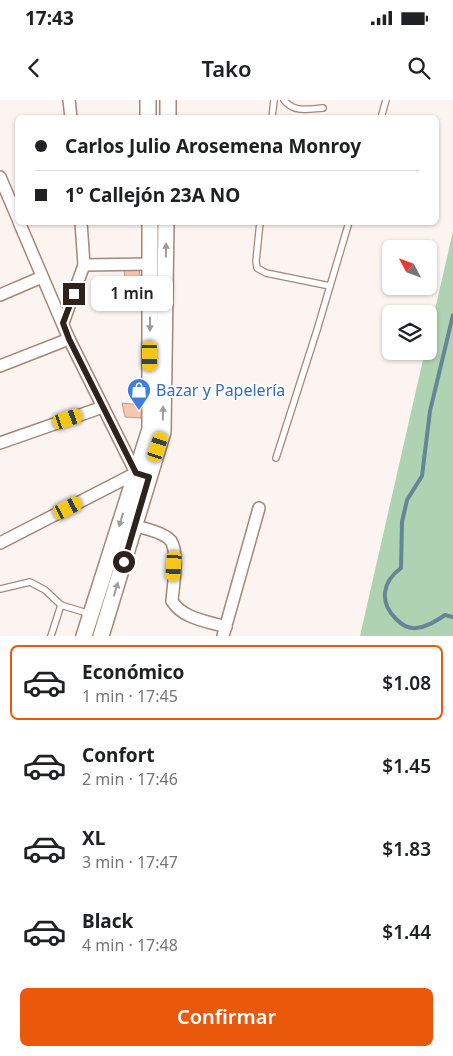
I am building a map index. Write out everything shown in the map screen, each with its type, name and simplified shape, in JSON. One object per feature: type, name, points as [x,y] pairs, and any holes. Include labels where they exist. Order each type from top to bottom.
[{"type":"main road","points":[[148,100],[148,115]]},
{"type":"main road","points":[[168,100],[168,115]]},
{"type":"main road","points":[[102,636],[135,526],[150,429],[150,225]]},
{"type":"main road","points":[[84,636],[142,475],[163,432],[166,225]]},
{"type":"street","points":[[70,100],[71,115]]},
{"type":"street","points":[[0,177],[15,212]]},
{"type":"street","points":[[0,542],[142,475],[103,407],[69,339],[20,225]]},
{"type":"street","points":[[63,323],[84,265],[80,225]]},
{"type":"street","points":[[84,265],[150,264]]},
{"type":"street","points":[[0,295],[42,277]]},
{"type":"street","points":[[0,366],[69,339]]},
{"type":"street","points":[[0,443],[103,407]]},
{"type":"street","points":[[135,526],[149,529],[168,538],[172,542],[174,566],[172,601],[175,606],[188,616],[224,631],[259,508]]},
{"type":"lane","points":[[272,115],[274,100]]},
{"type":"lane","points":[[284,100],[289,107],[295,109],[323,108]]},
{"type":"lane","points":[[382,115],[386,100]]},
{"type":"lane","points":[[260,225],[257,268],[266,273],[330,286]]},
{"type":"lane","points":[[276,458],[348,225]]},
{"type":"lane","points":[[0,589],[30,582],[45,590],[61,605],[91,615]]},
{"type":"lane","points":[[51,636],[61,605]]},
{"type":"green space","points":[[453,231],[453,636],[360,636],[423,360],[437,360],[436,305]]},
{"type":"building","points":[[139,268],[140,277],[125,278],[124,269]]},
{"type":"building","points":[[122,403],[142,405],[141,418],[125,417]]},
{"type":"waterway","points":[[453,315],[430,411],[422,476],[407,500],[402,522],[401,568],[390,579],[385,592],[385,599],[391,613],[407,627],[424,626],[445,615],[453,617]]},
{"type":"place","name":"Bazar y Papelería","points":[[139,411]]},
{"type":"route","points":[[74,294],[63,323],[69,339],[136,473],[149,477],[124,562]]}]
